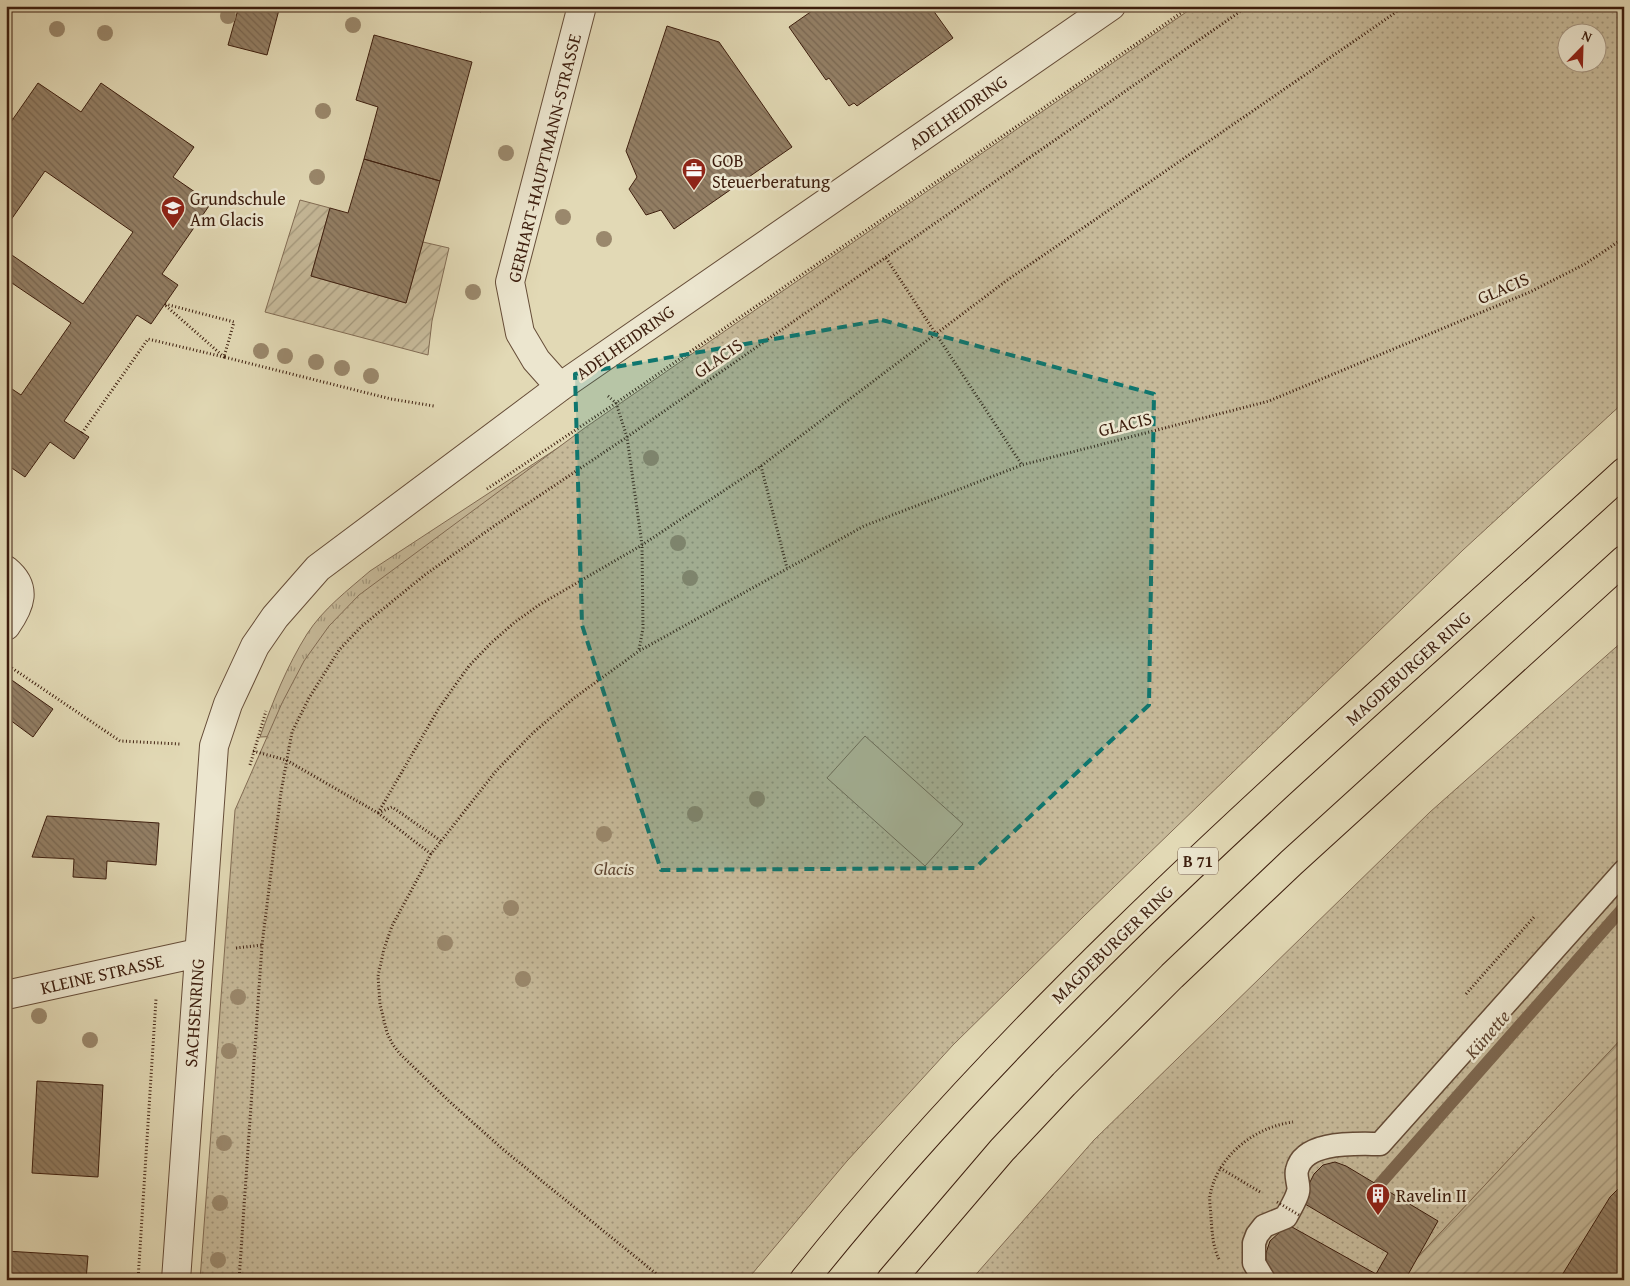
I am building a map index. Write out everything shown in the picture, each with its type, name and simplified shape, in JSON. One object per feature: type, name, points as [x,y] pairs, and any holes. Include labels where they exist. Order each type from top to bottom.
[{"type":"highway","name":"MAGDEBURGER RING","points":[[804,1280],[897,1169],[1026,1028],[1243,818],[1624,472]]},
{"type":"highway","points":[[891,1280],[1008,1143],[1172,976],[1292,863],[1624,560]]},
{"type":"street","name":"GERHART-HAUPTMANN-STRASSE","points":[[560,387],[536,360],[520,333],[510,282],[582,6]]},
{"type":"street","name":"ADELHEIDRING","points":[[201,745],[228,704],[255,646],[275,617],[318,568],[560,387],[1111,6]]},
{"type":"street","points":[[6,570],[20,588],[20,595],[17,608],[6,626]]},
{"type":"street","name":"SACHSENRING","points":[[176,1280],[198,953],[201,745]]},
{"type":"street","name":"KLEINE STRASSE","points":[[6,995],[198,953]]},
{"type":"lane","points":[[1264,1280],[1254,1263],[1254,1243],[1264,1226],[1286,1217],[1299,1191],[1296,1172],[1298,1165],[1306,1156],[1324,1147],[1380,1144],[1624,871]]},
{"type":"path","points":[[394,11],[395,6]]},
{"type":"path","points":[[487,489],[616,403],[1190,6]]},
{"type":"path","name":"GLACIS","points":[[239,1280],[262,945],[286,760],[292,732],[308,698],[339,650],[362,626],[426,574],[627,438],[1248,6]]},
{"type":"path","points":[[378,813],[439,708],[469,666],[491,642],[515,622],[642,545],[761,466],[1006,282],[1405,6]]},
{"type":"path","name":"GLACIS","points":[[664,1280],[505,1151],[451,1103],[400,1054],[393,1045],[388,1033],[380,1004],[378,976],[384,949],[392,926],[431,854],[496,771],[534,732],[574,698],[639,651],[864,526],[1022,465],[1269,401],[1530,292],[1585,264],[1624,238]]},
{"type":"path","points":[[886,258],[1022,465]]},
{"type":"path","points":[[164,304],[234,322],[224,357],[194,330],[164,304]]},
{"type":"path","points":[[82,433],[148,338],[391,399],[434,406]]},
{"type":"path","points":[[627,438],[642,545],[643,628],[639,651]]},
{"type":"path","points":[[761,466],[787,568]]},
{"type":"path","points":[[6,664],[120,741],[201,745]]},
{"type":"path","points":[[249,771],[269,702]]},
{"type":"path","points":[[247,750],[286,760],[378,813],[431,854]]},
{"type":"path","points":[[378,813],[392,806],[441,842]]},
{"type":"path","points":[[138,1280],[156,997]]},
{"type":"path","points":[[1222,1263],[1217,1255],[1212,1228],[1210,1196],[1220,1168],[1237,1148],[1255,1134],[1278,1124],[1295,1122]]},
{"type":"path","points":[[1220,1168],[1261,1192]]},
{"type":"path","points":[[1269,1197],[1299,1215]]},
{"type":"highlighted area","points":[[882,320],[1154,394],[1149,705],[975,868],[661,870],[582,625],[575,374]]},
{"type":"green space","name":"Glacis","points":[[1195,6],[1624,6],[1624,402],[1463,550],[953,1045],[847,1161],[747,1280],[200,1280],[235,810],[282,703],[304,661],[329,626],[359,595],[586,427]]},
{"type":"green space","points":[[300,200],[330,208],[311,276],[406,303],[423,242],[449,248],[432,321],[428,355],[265,312]]},
{"type":"green space","points":[[605,417],[283,736],[260,737],[281,684],[300,646],[320,616],[336,600],[370,571]]},
{"type":"green space","points":[[1624,640],[1624,1036],[1402,1274],[1401,1280],[971,1280],[1094,1140],[1430,812]]},
{"type":"green space","points":[[865,736],[963,824],[925,866],[827,778]]},
{"type":"green space","points":[[1624,1036],[1624,1280],[1401,1280],[1402,1274]]},
{"type":"building","points":[[239,6],[280,6],[267,55],[228,45]]},
{"type":"building","points":[[460,6],[483,6],[481,12]]},
{"type":"building","points":[[819,6],[831,6],[833,10],[838,6],[930,6],[953,38],[857,106],[854,103],[849,106],[829,78],[826,80],[789,27]]},
{"type":"building","points":[[667,26],[719,42],[792,147],[674,229],[661,210],[646,215],[629,189],[637,177],[626,151]]},
{"type":"building","points":[[374,35],[472,62],[440,181],[364,159],[378,107],[356,100]]},
{"type":"building","points":[[38,83],[81,112],[101,83],[194,147],[173,177],[211,203],[162,274],[178,285],[151,324],[137,315],[64,421],[89,437],[74,459],[50,442],[25,477],[6,464],[6,385],[21,395],[71,323],[6,279],[6,251],[83,304],[133,232],[45,171],[6,227],[6,129]]},
{"type":"building","points":[[6,114],[13,119],[6,129]]},
{"type":"building","points":[[364,159],[440,181],[406,303],[311,276],[330,208],[348,213]]},
{"type":"building","points":[[6,676],[53,709],[33,737],[6,717]]},
{"type":"building","points":[[47,816],[159,823],[156,865],[107,861],[106,879],[73,877],[74,859],[32,857]]},
{"type":"building","points":[[37,1081],[103,1085],[98,1177],[32,1173]]},
{"type":"building","name":"Ravelin II","points":[[1335,1162],[1346,1166],[1438,1221],[1405,1280],[1283,1280],[1271,1272],[1266,1264],[1266,1253],[1270,1241],[1281,1231],[1292,1227],[1376,1274],[1388,1253],[1305,1204],[1309,1184],[1314,1174],[1323,1165]]},
{"type":"building","points":[[1624,1183],[1624,1280],[1559,1280],[1610,1197]]},
{"type":"building","points":[[6,1251],[88,1256],[86,1280],[6,1280]]},
{"type":"waterway","name":"Künette","points":[[1379,1185],[1624,907]]},
{"type":"place","name":"GOB Steuerberatung","points":[[694,191]]},
{"type":"place","name":"Grundschule Am Glacis","points":[[173,229]]},
{"type":"place","name":"Ravelin II","points":[[1378,1216]]}]
